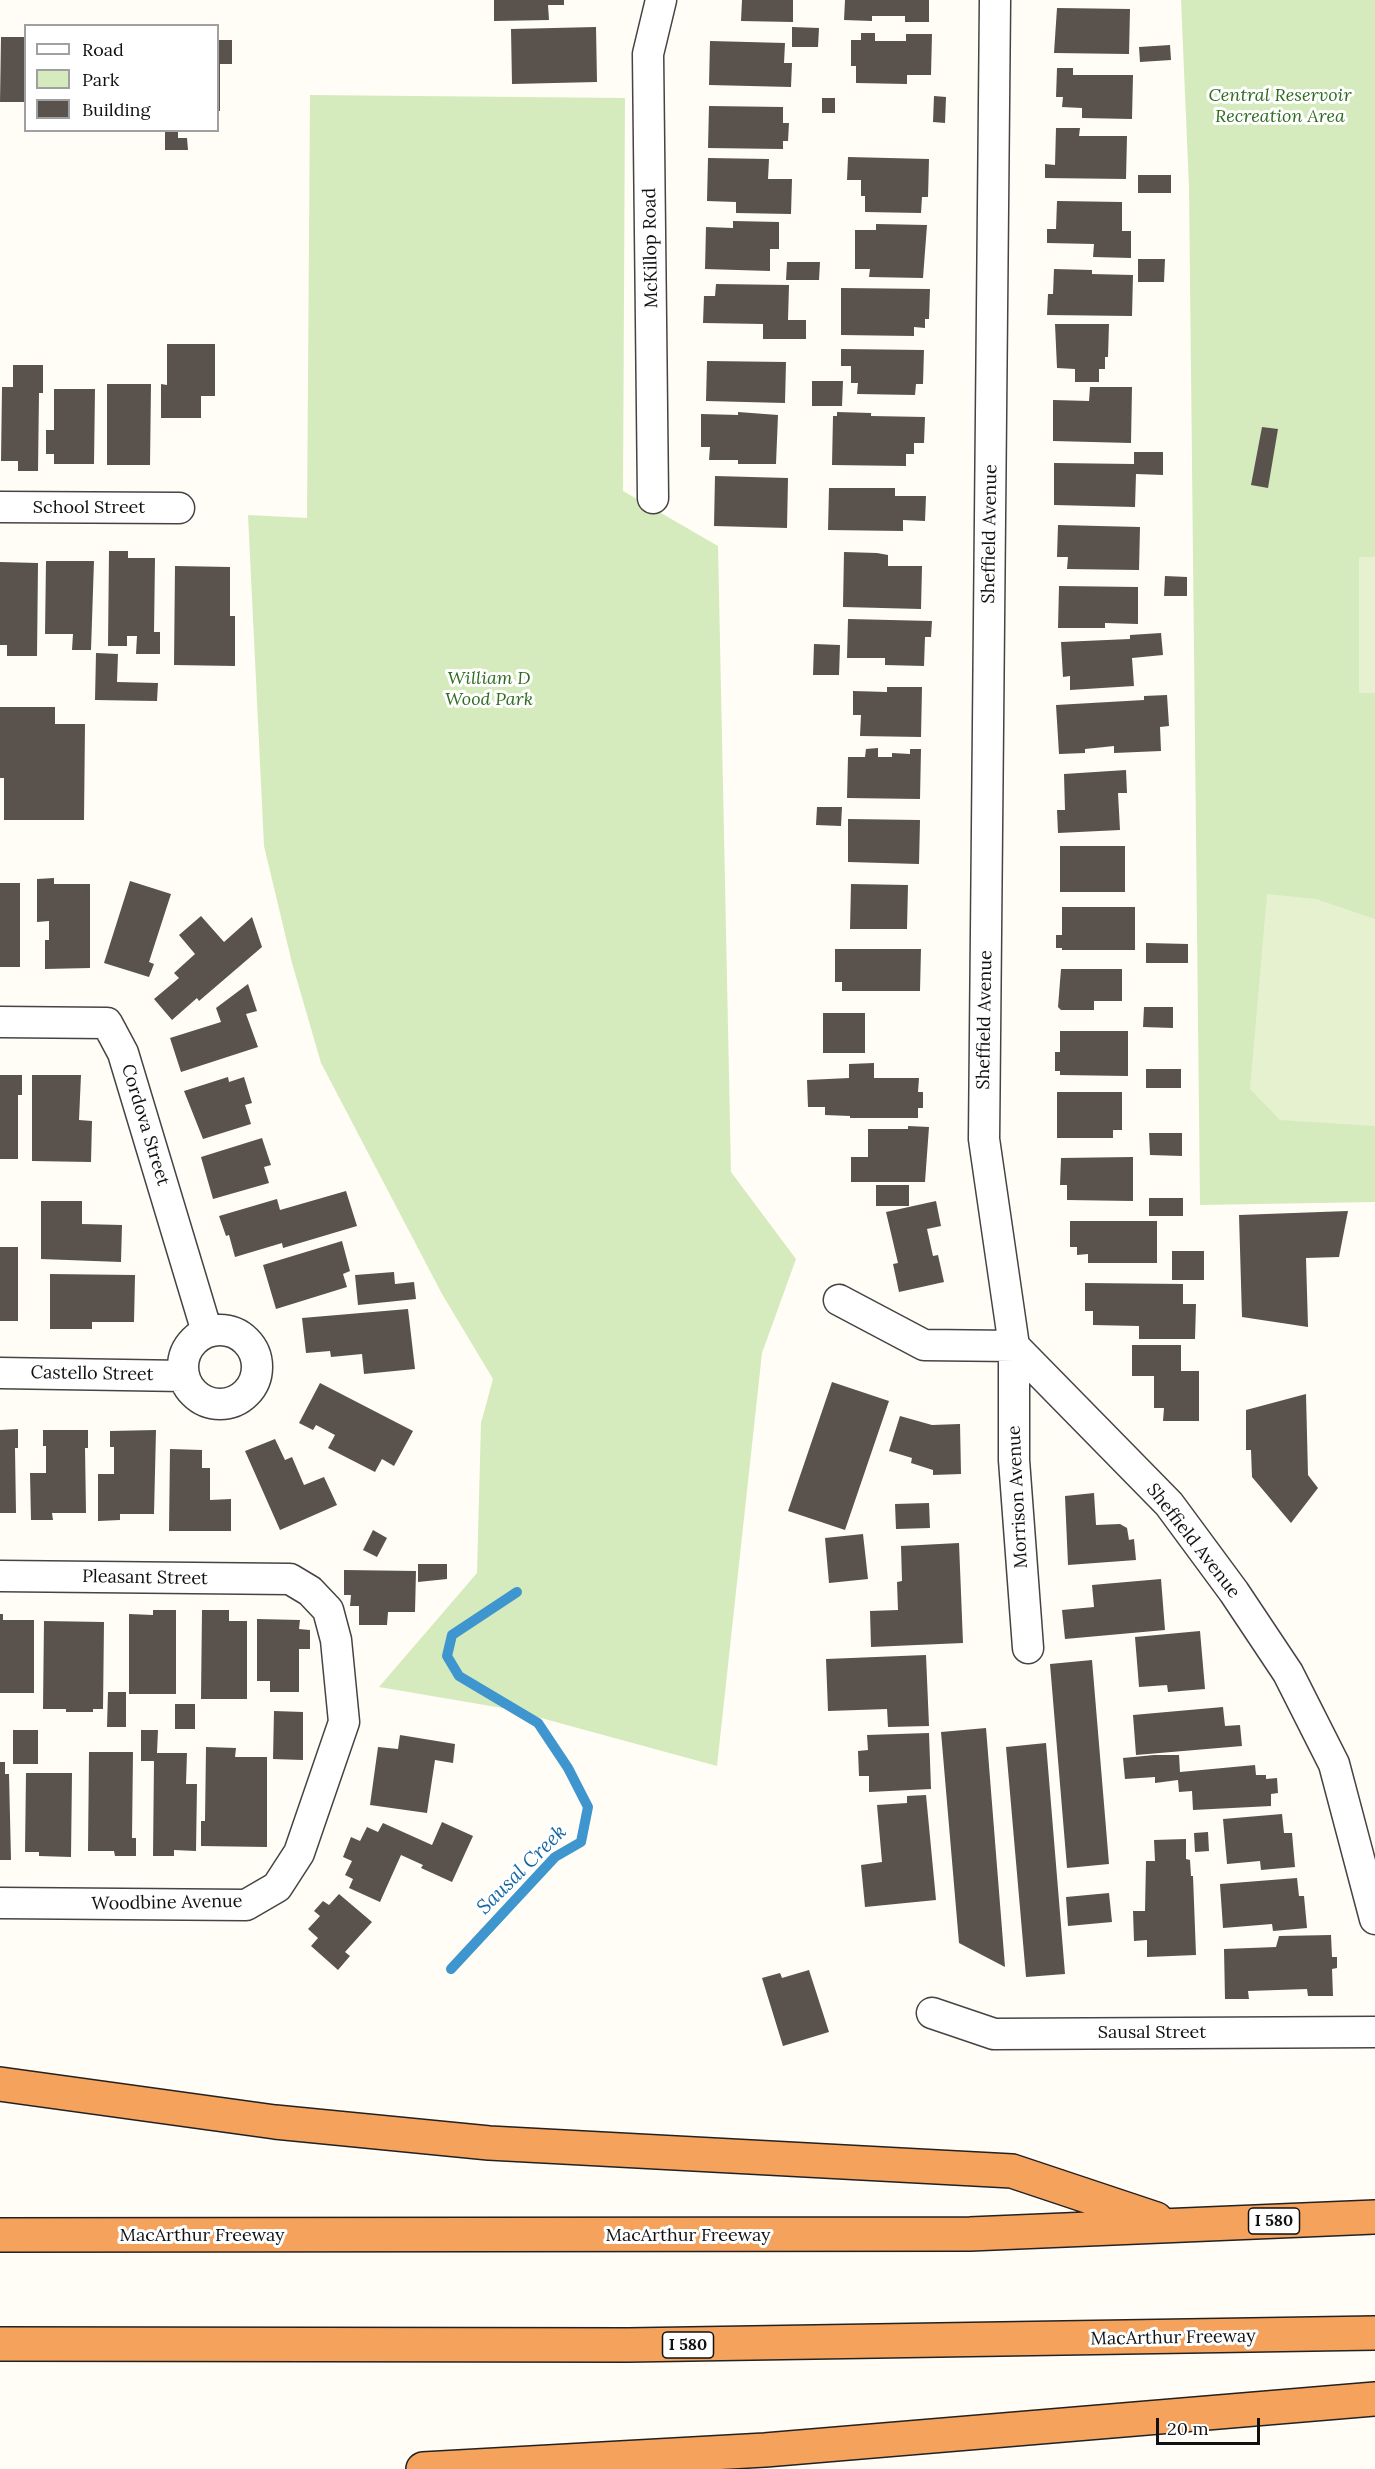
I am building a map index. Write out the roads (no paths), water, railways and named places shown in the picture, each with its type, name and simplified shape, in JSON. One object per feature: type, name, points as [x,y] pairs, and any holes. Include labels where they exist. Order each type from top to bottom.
[{"type":"highway","points":[[0,2084],[275,2122],[489,2143],[1012,2170],[1174,2224]]},
{"type":"highway","name":"MacArthur Freeway","points":[[0,2235],[958,2234],[1375,2217]]},
{"type":"highway","name":"MacArthur Freeway","points":[[0,2344],[639,2345],[1375,2333]]},
{"type":"highway","points":[[423,2469],[765,2450],[1375,2399]]},
{"type":"highway","points":[[651,2469],[765,2450]]},
{"type":"street","name":"McKillop Road","points":[[653,498],[648,54],[661,0]]},
{"type":"street","name":"Sheffield Avenue","points":[[995,0],[984,1139],[1014,1347],[1169,1504],[1234,1592],[1288,1672],[1334,1764],[1375,1919]]},
{"type":"street","name":"School Street","points":[[0,507],[179,508]]},
{"type":"street","name":"Cordova Street","points":[[0,1022],[107,1023],[123,1053],[207,1332]]},
{"type":"street","points":[[839,1300],[924,1345],[1014,1347]]},
{"type":"street","points":[[220,1329],[233,1332],[248,1343],[257,1359],[253,1384],[245,1394],[234,1401],[222,1404],[198,1397],[189,1388],[184,1376],[184,1354],[198,1337],[207,1332],[220,1329]]},
{"type":"street","name":"Morrison Avenue","points":[[1014,1347],[1014,1460],[1028,1648]]},
{"type":"street","name":"Castello Street","points":[[0,1373],[184,1376]]},
{"type":"street","name":"Pleasant Street","points":[[0,1576],[290,1579]]},
{"type":"street","name":"Woodbine Avenue","points":[[0,1904],[246,1905],[277,1887],[299,1853],[344,1722],[336,1640],[328,1610],[310,1591],[290,1579]]},
{"type":"street","name":"Sausal Street","points":[[932,2013],[994,2034],[1375,2032]]},
{"type":"waterway","name":"Sausal Creek","points":[[451,1969],[555,1857],[581,1842],[588,1807],[568,1768],[538,1723],[459,1676],[447,1656],[452,1635],[517,1592]]},
{"type":"park label","name":"Central Reservoir Recreation Area","points":[[1280,106]]},
{"type":"park label","name":"William D Wood Park","points":[[489,689]]}]
